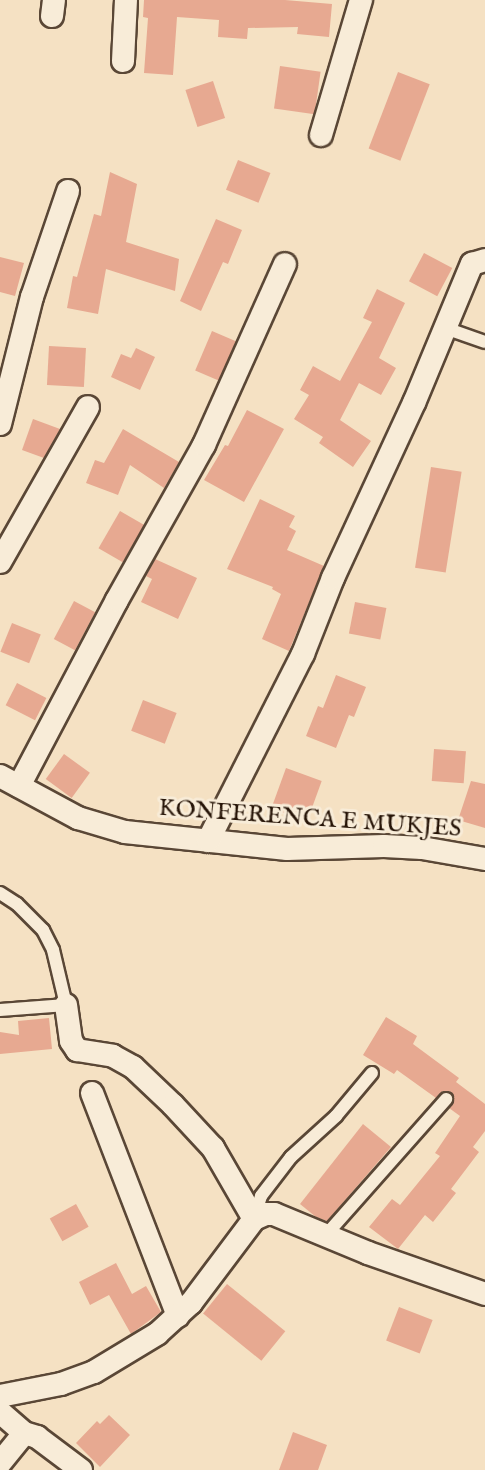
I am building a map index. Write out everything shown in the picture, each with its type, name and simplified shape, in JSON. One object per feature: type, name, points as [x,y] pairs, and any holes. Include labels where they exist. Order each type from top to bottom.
[{"type":"street","points":[[123,61],[126,0]]},
{"type":"street","points":[[321,135],[361,0]]},
{"type":"street","points":[[0,424],[32,297],[68,191]]},
{"type":"street","points":[[208,841],[299,663],[333,578],[472,264],[485,260]]},
{"type":"street","points":[[10,781],[117,600],[204,445],[285,264]]},
{"type":"street","points":[[0,562],[88,407]]},
{"type":"street","name":"KONFERENCA E MUKJES","points":[[10,781],[78,818],[102,827],[159,837],[287,849],[384,846],[422,848],[485,859]]},
{"type":"street","points":[[66,1005],[71,1041],[77,1050],[114,1056],[133,1067],[173,1105],[213,1148],[254,1219]]},
{"type":"street","points":[[92,1092],[178,1316]]},
{"type":"street","points":[[0,1396],[61,1384],[94,1372],[157,1334],[178,1316],[254,1219],[274,1214],[325,1236],[483,1291]]},
{"type":"street","points":[[0,1412],[24,1433],[38,1437],[81,1470]]},
{"type":"street","points":[[0,1463],[24,1433]]},
{"type":"lane","points":[[445,328],[485,342]]},
{"type":"lane","points":[[0,892],[17,904],[43,930],[53,950],[66,1005],[0,1010]]},
{"type":"lane","points":[[254,1219],[261,1196],[291,1157],[336,1116],[372,1073]]},
{"type":"lane","points":[[325,1236],[446,1099]]},
{"type":"building","points":[[144,0],[285,0],[332,4],[329,37],[297,34],[298,27],[248,28],[247,39],[218,37],[219,20],[177,17],[173,75],[144,73],[148,18],[143,17]]},
{"type":"building","points":[[280,66],[321,72],[315,114],[274,109]]},
{"type":"building","points":[[398,72],[430,84],[400,161],[369,149]]},
{"type":"building","points":[[213,81],[225,118],[197,127],[185,90]]},
{"type":"building","points":[[238,160],[270,173],[258,203],[226,190]]},
{"type":"building","points":[[110,172],[137,184],[126,242],[179,259],[175,291],[106,269],[98,314],[67,308],[73,276],[77,277],[94,214],[101,216]]},
{"type":"building","points":[[216,219],[242,230],[228,264],[223,262],[201,311],[180,301]]},
{"type":"building","points":[[424,253],[452,268],[437,296],[409,281]]},
{"type":"building","points":[[0,257],[24,263],[15,296],[0,292]]},
{"type":"building","points":[[377,289],[405,303],[379,358],[396,368],[381,395],[359,383],[340,420],[371,441],[353,467],[319,443],[323,437],[294,419],[309,395],[300,390],[313,366],[340,381],[372,322],[363,318]]},
{"type":"building","points":[[212,331],[236,341],[219,381],[195,371]]},
{"type":"building","points":[[49,346],[86,348],[84,387],[47,385]]},
{"type":"building","points":[[136,348],[155,357],[140,390],[111,377],[121,354],[131,358]]},
{"type":"building","points":[[247,410],[284,429],[244,502],[204,480],[225,445],[228,446]]},
{"type":"building","points":[[33,419],[60,429],[44,458],[22,450]]},
{"type":"building","points":[[123,429],[179,462],[164,488],[130,465],[118,495],[86,483],[95,460],[104,463]]},
{"type":"building","points":[[431,467],[462,472],[446,573],[415,568]]},
{"type":"building","points":[[260,499],[295,516],[289,527],[296,531],[287,550],[324,566],[289,651],[262,639],[281,594],[272,589],[273,587],[227,569]]},
{"type":"building","points":[[120,511],[144,525],[123,562],[99,548]]},
{"type":"building","points":[[155,559],[197,578],[178,619],[141,602],[152,579],[146,576]]},
{"type":"building","points":[[74,601],[95,612],[75,650],[54,639]]},
{"type":"building","points":[[355,602],[386,608],[380,640],[349,633]]},
{"type":"building","points":[[12,623],[41,635],[29,663],[0,652]]},
{"type":"building","points":[[336,675],[366,687],[354,717],[349,715],[336,748],[306,736],[318,706],[323,708]]},
{"type":"building","points":[[17,683],[46,698],[35,720],[6,705]]},
{"type":"building","points":[[143,700],[177,713],[165,744],[131,731]]},
{"type":"building","points":[[434,749],[466,751],[464,783],[432,781]]},
{"type":"building","points":[[64,754],[90,773],[72,798],[46,779]]},
{"type":"building","points":[[286,768],[322,781],[307,821],[271,808]]},
{"type":"building","points":[[471,781],[485,784],[485,828],[458,820]]},
{"type":"building","points":[[386,1017],[417,1036],[413,1044],[459,1078],[456,1082],[485,1104],[485,1131],[473,1147],[479,1152],[451,1189],[456,1193],[433,1222],[425,1215],[398,1249],[369,1227],[392,1199],[400,1205],[440,1156],[435,1153],[460,1116],[449,1108],[454,1100],[451,1092],[443,1091],[436,1098],[397,1070],[394,1074],[363,1055]]},
{"type":"building","points":[[49,1018],[52,1049],[0,1054],[0,1032],[19,1035],[18,1021]]},
{"type":"building","points":[[363,1124],[391,1147],[327,1221],[316,1217],[300,1204]]},
{"type":"building","points":[[76,1204],[89,1227],[62,1241],[50,1219]]},
{"type":"building","points":[[116,1263],[132,1294],[146,1286],[161,1312],[131,1334],[109,1295],[90,1305],[79,1282]]},
{"type":"building","points":[[227,1284],[285,1331],[261,1361],[203,1314]]},
{"type":"building","points":[[399,1307],[433,1320],[420,1354],[386,1341]]},
{"type":"building","points":[[109,1415],[130,1435],[100,1467],[76,1443],[97,1421],[100,1424]]},
{"type":"building","points":[[293,1432],[327,1445],[318,1470],[279,1470]]}]
